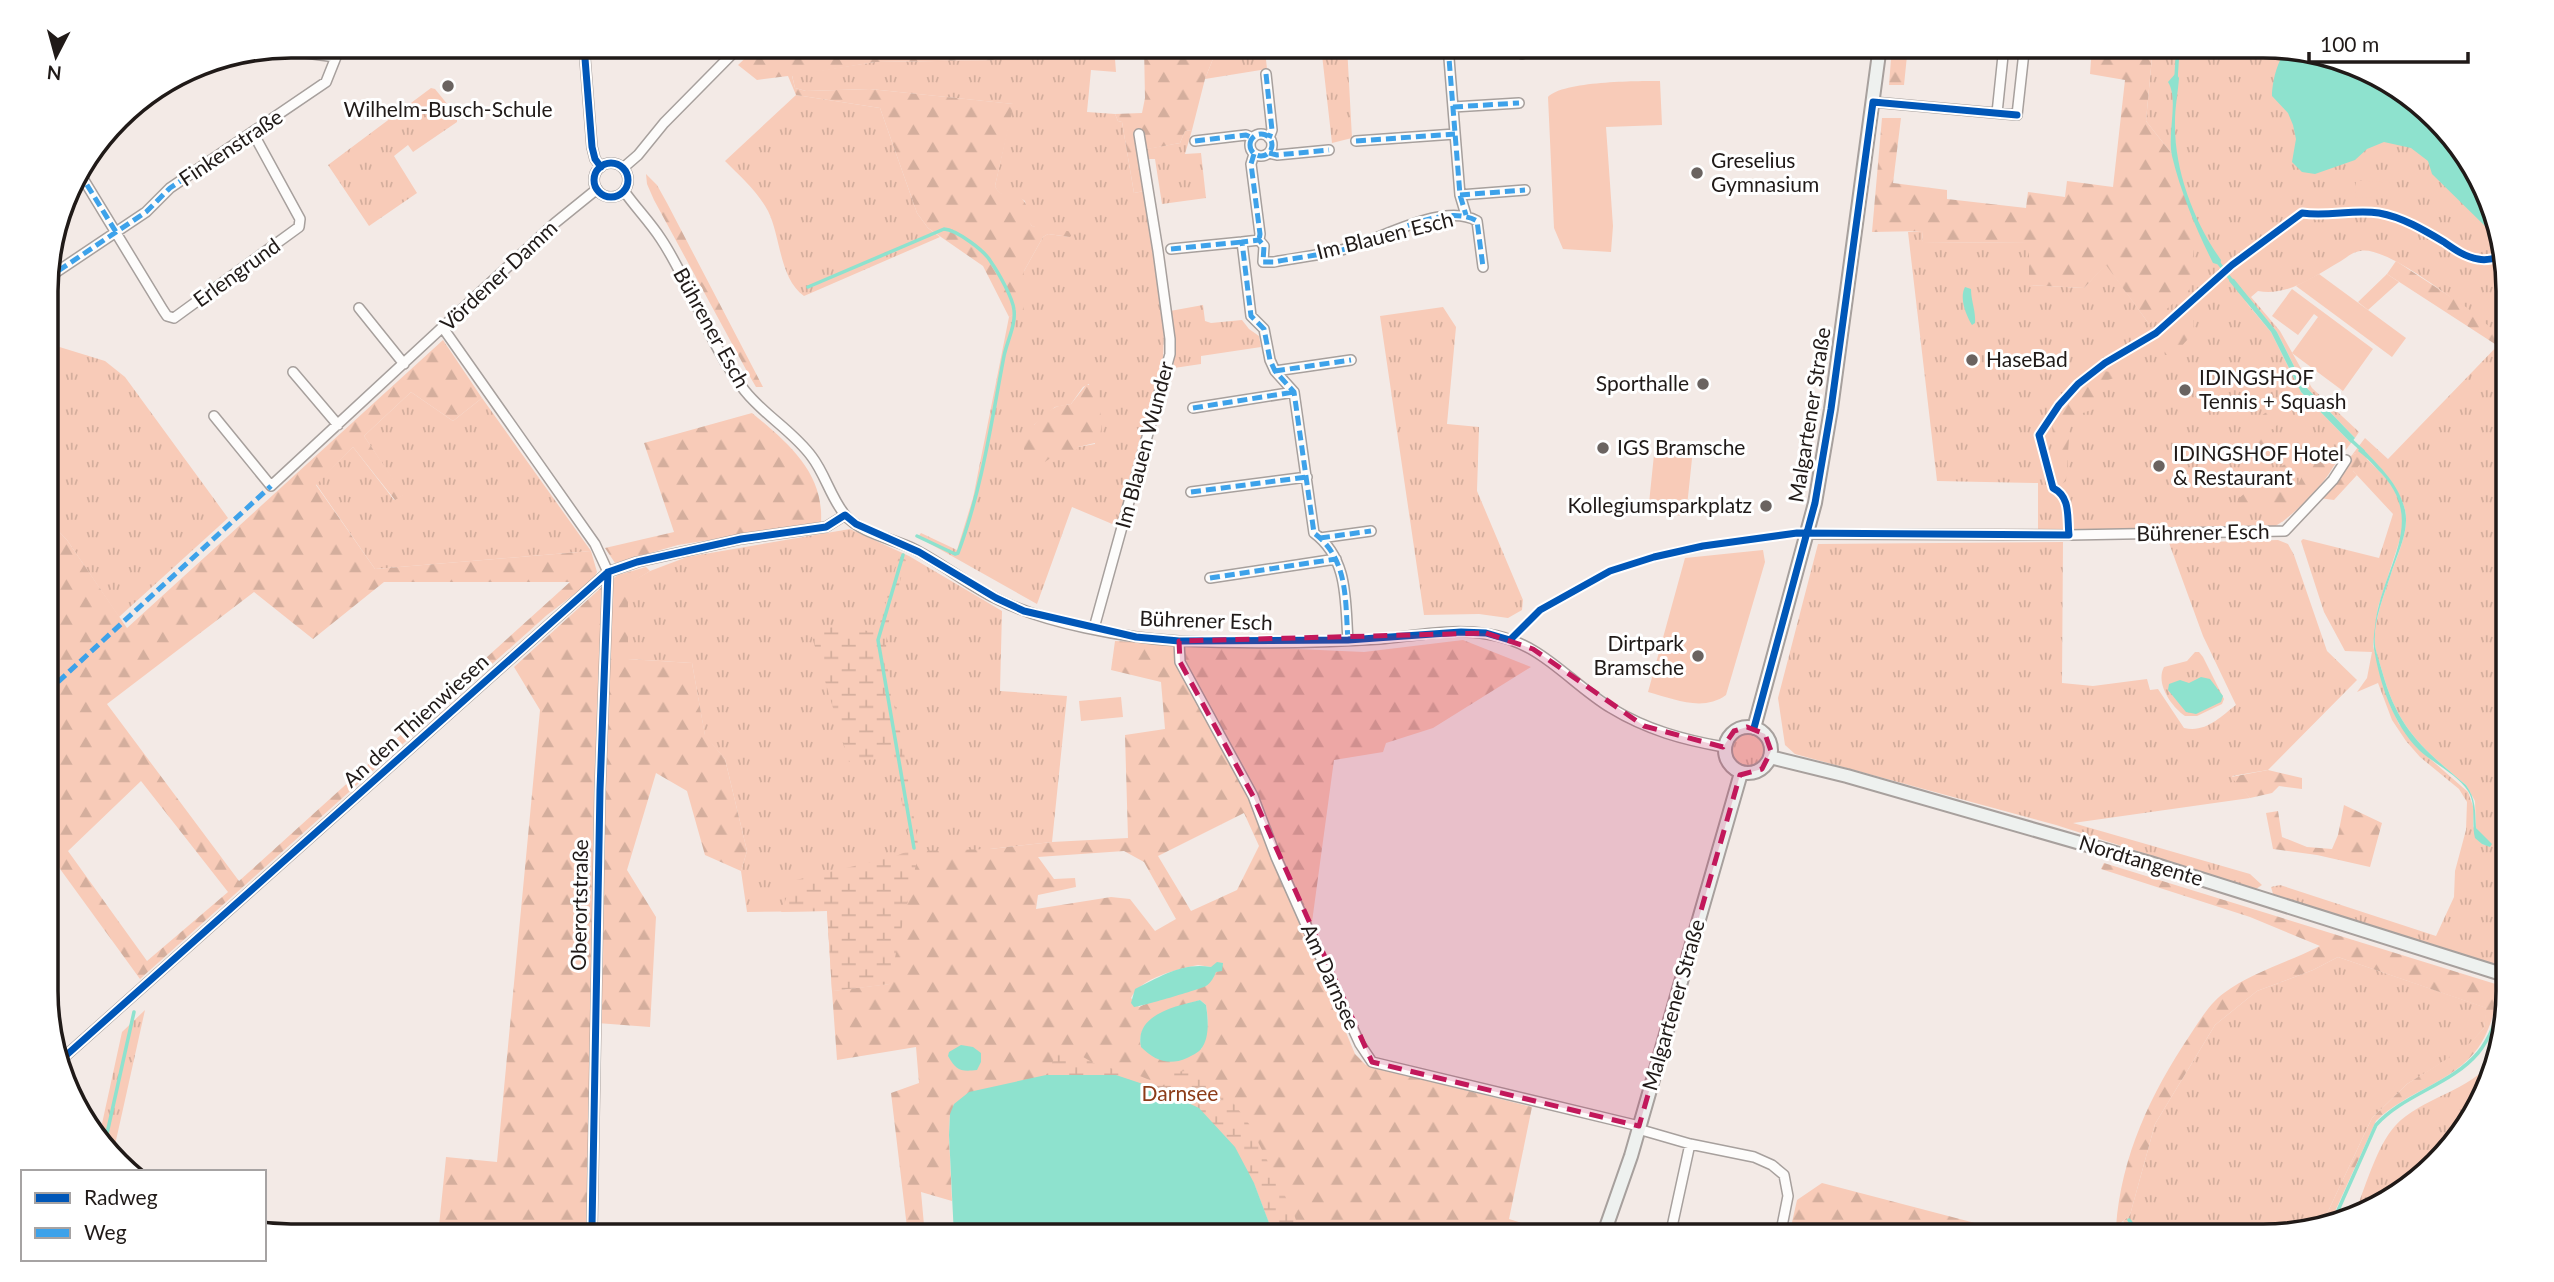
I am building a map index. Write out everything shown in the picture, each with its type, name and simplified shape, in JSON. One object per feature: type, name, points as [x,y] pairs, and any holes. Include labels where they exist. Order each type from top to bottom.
[{"type":"street","name":"Finkenstraße","points":[[59,271],[146,212],[170,188],[326,82],[336,58]]},
{"type":"street","points":[[585,58],[592,147],[595,159],[601,167]]},
{"type":"street","points":[[623,168],[728,58]]},
{"type":"street","name":"Im Blauen Esch","points":[[1449,58],[1460,195],[1466,215]]},
{"type":"street","name":"Malgartener Straße","points":[[1754,728],[1807,534],[1831,409],[1878,58]]},
{"type":"street","points":[[1997,113],[2003,58]]},
{"type":"street","points":[[1873,102],[2017,115],[2023,58]]},
{"type":"street","points":[[1254,154],[1263,157],[1269,153],[1272,146],[1269,138],[1272,130],[1266,74]]},
{"type":"street","points":[[1453,107],[1519,103]]},
{"type":"street","name":"Erlengrund","points":[[116,233],[167,316],[174,318],[183,313],[295,231],[300,224],[299,216],[253,134]]},
{"type":"street","name":"Im Blauen Wunder","points":[[1094,628],[1170,354],[1158,251],[1139,134]]},
{"type":"street","points":[[1263,262],[1264,246],[1259,240],[1251,164],[1254,154],[1250,146],[1253,138],[1261,134],[1269,138]]},
{"type":"street","points":[[1356,141],[1455,134]]},
{"type":"street","points":[[1195,141],[1246,135],[1253,138]]},
{"type":"street","points":[[1269,153],[1277,155],[1329,150]]},
{"type":"street","points":[[615,164],[623,168],[628,182],[624,191],[610,197],[597,189],[596,175],[601,167],[615,164]]},
{"type":"street","points":[[85,182],[116,233]]},
{"type":"street","name":"Vördener Damm","points":[[214,416],[271,486],[555,223],[597,189]]},
{"type":"street","name":"Im Blauen Esch","points":[[1460,195],[1525,190]]},
{"type":"street","name":"Bührener Esch","points":[[624,191],[661,238],[746,393],[801,442],[819,466],[845,515],[866,529],[919,552],[996,598],[1024,611],[1094,628],[1136,637],[1179,641],[1348,640],[1461,632],[1486,634],[1510,639],[1550,659],[1608,707],[1644,726],[1690,741],[1724,747]]},
{"type":"street","name":"Im Blauen Esch","points":[[1246,267],[1348,248],[1407,226],[1436,218],[1466,215],[1477,221],[1483,267]]},
{"type":"street","points":[[1171,249],[1259,240]]},
{"type":"street","points":[[1242,242],[1251,316],[1264,330],[1270,360],[1275,370],[1294,391],[1314,533],[1336,559],[1344,576],[1348,640]]},
{"type":"street","points":[[359,308],[404,365]]},
{"type":"street","name":"Oberortstraße","points":[[443,328],[595,544],[608,572],[600,804],[592,1224]]},
{"type":"street","points":[[1275,370],[1351,360]]},
{"type":"street","points":[[293,372],[338,425]]},
{"type":"street","points":[[1193,408],[1294,391]]},
{"type":"street","name":"Bührener Esch","points":[[1807,534],[2069,535],[2285,531],[2333,480],[2346,460]]},
{"type":"street","points":[[1191,492],[1307,477]]},
{"type":"street","name":"An den Thienwiesen","points":[[67,1054],[608,572],[637,562],[741,539],[826,527],[845,515]]},
{"type":"street","points":[[1320,538],[1371,531]]},
{"type":"street","points":[[1210,578],[1336,559]]},
{"type":"street","name":"Am Darnsee","points":[[1179,641],[1180,662],[1253,796],[1276,857],[1330,978],[1360,1044],[1372,1062],[1639,1128]]},
{"type":"street","points":[[1754,728],[1769,739],[1770,757],[1762,769],[1748,774],[1741,773],[1728,764],[1724,747],[1734,731],[1754,728]]},
{"type":"street","name":"Nordtangente","points":[[1770,757],[1847,776],[2125,855],[2496,972]]},
{"type":"street","name":"Malgartener Straße","points":[[1607,1224],[1639,1128],[1741,773]]},
{"type":"street","points":[[1639,1128],[1690,1144],[1754,1157],[1773,1165],[1784,1175],[1788,1196],[1782,1224]]},
{"type":"street","points":[[1673,1224],[1690,1144]]},
{"type":"highlighted area","points":[[1486,633],[1533,649],[1644,726],[1723,747],[1734,731],[1747,727],[1765,734],[1771,751],[1762,769],[1740,775],[1639,1126],[1372,1062],[1253,796],[1180,662],[1179,641]]},
{"type":"green space","points":[[745,58],[1001,58],[875,62],[792,76],[795,88],[806,91],[870,89],[1014,104],[995,186],[1001,193],[1017,196],[1024,201],[1032,226],[1074,232],[1070,237],[1048,234],[1043,237],[1024,271],[1024,310],[1009,317],[983,266],[928,228],[917,213],[880,108],[796,95],[788,76],[757,80],[738,65]]},
{"type":"green space","points":[[1115,58],[1116,72],[1091,70],[1087,112],[1115,114],[1118,121],[1122,122],[1134,193],[1144,191],[1164,332],[1163,361],[1117,526],[1072,507],[1037,604],[918,537],[921,533],[957,550],[973,498],[1009,317],[1024,309],[1024,271],[1043,237],[1048,234],[1070,237],[1032,226],[1028,221],[1025,201],[1001,194],[995,186],[1013,104],[870,89],[806,91],[795,88],[792,75],[875,62]],"holes":[[[1089,384],[1095,444],[1052,456],[1034,425],[1055,407],[1071,404],[1083,387]]]},
{"type":"green space","points":[[1144,58],[1213,58],[1192,130],[1185,131],[1180,143],[1137,151],[1144,191],[1134,193],[1122,122],[1118,121],[1115,114],[1142,113],[1145,98]]},
{"type":"green space","points":[[1213,58],[1266,58],[1267,69],[1205,79]]},
{"type":"green space","points":[[1322,58],[1348,58],[1352,138],[1332,143]]},
{"type":"green space","points":[[1891,58],[1907,58],[1904,85],[1889,85]]},
{"type":"green space","points":[[2091,58],[2152,58],[2146,121],[2172,154],[2196,230],[2189,290],[2149,324],[2106,265],[2084,288],[2029,285],[2029,243],[1923,242],[1922,231],[1872,232],[1882,118],[1901,118],[1893,183],[1947,190],[1947,199],[2026,208],[2028,192],[2065,197],[2067,181],[2113,187],[2125,80],[2090,74]]},
{"type":"green space","points":[[2152,58],[2293,60],[2338,70],[2366,82],[2393,97],[2438,137],[2457,161],[2472,188],[2488,231],[2494,261],[2496,333],[2412,270],[2373,252],[2355,252],[2291,288],[2258,291],[2251,297],[2280,331],[2312,388],[2359,432],[2355,438],[2303,384],[2277,332],[2245,301],[2271,332],[2301,392],[2351,443],[2306,501],[2272,528],[2038,532],[2038,483],[1937,481],[1908,232],[1922,231],[1923,242],[2030,243],[2029,285],[2084,288],[2106,264],[2149,324],[2180,182],[2172,154],[2146,121]]},
{"type":"green space","points":[[1660,81],[1662,125],[1606,127],[1613,226],[1611,252],[1563,249],[1554,228],[1548,97],[1556,92],[1584,85]]},
{"type":"green space","points":[[431,88],[435,89],[457,116],[457,122],[413,152],[408,145],[394,156],[417,193],[369,226],[328,165]]},
{"type":"green space","points":[[796,95],[880,108],[917,213],[928,228],[940,237],[804,296],[796,288],[785,268],[772,221],[764,204],[725,161]]},
{"type":"green space","points":[[1192,130],[1185,154],[1201,153],[1206,198],[1162,204],[1155,159],[1148,159],[1146,149],[1180,143],[1185,131]]},
{"type":"green space","points":[[646,174],[657,185],[667,203],[763,387],[756,387],[749,375],[654,200]]},
{"type":"green space","points":[[2356,180],[2393,183],[2393,199],[2355,197]]},
{"type":"green space","points":[[2396,261],[2466,307],[2496,332],[2496,345],[2387,274]]},
{"type":"green space","points":[[2319,274],[2406,338],[2392,357],[2296,286]]},
{"type":"green space","points":[[2387,274],[2399,282],[2368,310],[2358,302]]},
{"type":"green space","points":[[2292,289],[2373,349],[2343,391],[2292,353],[2318,317],[2314,314],[2298,335],[2272,316]]},
{"type":"green space","points":[[1203,305],[1205,321],[1211,323],[1242,320],[1259,336],[1261,347],[1201,356],[1201,364],[1174,368],[1170,311]]},
{"type":"green space","points":[[1443,307],[1456,327],[1447,424],[1479,427],[1477,491],[1523,600],[1522,610],[1508,618],[1479,614],[1424,615],[1380,316]]},
{"type":"green space","points":[[2189,316],[2193,318],[2194,324],[2191,334],[2172,355],[2165,355],[2166,337],[2178,322]]},
{"type":"green space","points":[[443,340],[482,398],[453,421],[411,392],[364,436],[404,495],[395,500],[353,447],[316,485],[375,569],[591,551],[597,572],[593,580],[547,615],[140,979],[58,866],[58,531],[127,628]],"holes":[[[384,582],[570,582],[239,881],[107,704],[254,592],[313,639]],[[141,781],[228,892],[147,961],[68,851]]]},
{"type":"green space","points":[[58,347],[105,361],[125,377],[228,518],[119,617],[58,531]]},
{"type":"green space","points":[[2496,347],[2496,965],[2273,894],[2271,887],[2280,885],[2436,936],[2454,897],[2455,871],[2466,830],[2467,802],[2459,789],[2420,757],[2406,741],[2392,720],[2378,683],[2357,692],[2367,678],[2372,652],[2345,651],[2324,612],[2301,541],[2303,539],[2379,558],[2393,514],[2353,471],[2356,453],[2352,455],[2365,438],[2388,459]],"holes":[[[2363,449],[2388,477],[2402,501],[2406,527],[2376,628],[2376,648],[2382,671],[2388,691],[2404,723],[2424,748],[2466,785],[2475,801],[2476,828],[2490,846],[2482,844],[2473,826],[2474,809],[2468,792],[2420,750],[2399,724],[2390,705],[2373,646],[2378,607],[2403,530],[2403,513],[2390,482],[2367,459]]]},
{"type":"green space","points":[[2102,371],[2112,372],[2114,378],[2099,383],[2094,409],[2080,414],[2070,424],[2066,481],[2062,484],[2052,427],[2062,409]]},
{"type":"green space","points":[[1086,385],[1097,387],[1102,423],[1099,442],[1078,447],[1073,457],[1058,455],[1045,462],[1028,461],[1024,446],[1035,424],[1054,408],[1071,404]]},
{"type":"green space","points":[[411,392],[453,421],[482,398],[591,551],[375,569],[316,484],[353,447],[394,500],[403,495],[364,436]]},
{"type":"green space","points":[[2269,412],[2275,415],[2278,421],[2275,427],[2269,430],[2263,427],[2260,421],[2263,415]]},
{"type":"green space","points":[[752,413],[790,447],[810,473],[820,504],[821,522],[678,545],[615,563],[605,548],[674,532],[644,443]]},
{"type":"green space","points":[[2255,435],[2265,438],[2268,443],[2265,460],[2249,459],[2248,441]]},
{"type":"green space","points":[[1655,445],[1693,449],[1686,516],[1648,513]]},
{"type":"green space","points":[[2321,445],[2331,449],[2334,460],[2330,473],[2282,522],[2267,517],[2265,493],[2272,476],[2283,465],[2291,463],[2295,466],[2290,493],[2299,482],[2312,455]]},
{"type":"green space","points":[[2356,453],[2365,460],[2353,471],[2357,475],[2334,500],[2319,498],[2352,455]]},
{"type":"green space","points":[[2245,493],[2250,496],[2248,528],[2236,528],[2238,499]]},
{"type":"green space","points":[[850,529],[909,556],[1002,611],[1000,691],[1067,696],[1052,842],[990,849],[889,984],[832,991],[827,911],[747,912],[741,871],[747,851],[725,759],[705,736],[692,663],[628,659],[628,584],[650,571],[687,557]]},
{"type":"green space","points":[[2278,540],[2288,544],[2294,555],[2327,651],[2357,680],[2268,770],[2232,776],[2250,798],[2073,823],[2250,874],[2262,885],[2256,889],[2056,825],[1795,754],[1785,745],[1778,698],[1818,544],[2063,542],[2062,683],[2093,686],[2147,679],[2150,690],[2158,689],[2184,728],[2192,729],[2212,723],[2236,705],[2203,636],[2169,543]]},
{"type":"green space","name":"Dirtpark Bramsche","points":[[1763,550],[1765,562],[1726,695],[1708,703],[1698,703],[1678,701],[1648,692],[1685,558]]},
{"type":"green space","points":[[899,556],[906,560],[889,621],[887,665],[919,851],[889,984],[832,991],[827,911],[781,912],[790,888],[796,880],[896,856],[908,851],[910,843],[893,757],[849,762],[810,630],[844,626],[877,633]]},
{"type":"green space","points":[[646,567],[650,571],[628,585],[628,659],[692,663],[705,735],[725,759],[747,851],[741,871],[705,855],[687,791],[656,773],[627,870],[656,917],[650,1027],[597,1023],[592,1224],[439,1224],[446,1157],[497,1162],[540,710],[514,667],[618,575]]},
{"type":"green space","points":[[1463,640],[1531,667],[1433,728],[1386,743],[1383,752],[1334,760],[1309,944],[1355,1054],[1366,1065],[1532,1107],[1509,1219],[1525,1224],[1269,1224],[1254,1183],[950,1114],[952,1201],[921,1192],[924,1224],[907,1224],[891,1093],[919,1083],[916,1047],[837,1060],[832,991],[889,984],[919,851],[990,849],[1128,838],[1125,735],[1165,729],[1161,682],[1111,670],[1115,641],[1364,652]],"holes":[[[1244,813],[1259,846],[1237,890],[1191,911],[1158,856]],[[1124,851],[1144,862],[1176,919],[1155,931],[1130,899],[1111,897],[1036,909],[1038,895],[1076,887],[1075,878],[1054,879],[1038,857]],[[1198,965],[1211,967],[1207,985],[1139,1007],[1131,998],[1142,985],[1151,980]],[[1200,1000],[1206,1005],[1207,1017],[1201,1049],[1141,1047],[1144,1027],[1151,1020],[1160,1014]]]},
{"type":"green space","points":[[2195,652],[2199,652],[2203,657],[2224,699],[2222,704],[2197,716],[2185,716],[2166,694],[2162,674],[2164,667],[2187,661]]},
{"type":"green space","points":[[1121,697],[1123,717],[1081,721],[1079,701]]},
{"type":"green space","points":[[1748,733],[1760,738],[1765,750],[1760,762],[1748,767],[1736,762],[1731,750],[1736,738]]},
{"type":"green space","points":[[2268,770],[2302,778],[2302,789],[2279,786],[2272,793],[2250,798],[2231,777]]},
{"type":"green space","points":[[2344,805],[2382,823],[2370,867],[2317,855],[2273,849],[2266,813],[2278,811],[2282,837],[2307,847],[2332,849],[2338,835]]},
{"type":"green space","points":[[2104,863],[2496,984],[2495,1009],[2486,1034],[2468,1060],[2456,1070],[2401,1102],[2376,1121],[2334,1213],[2326,1215],[2372,1118],[2407,1084],[2466,1047],[2484,1028],[2486,1008],[2338,957],[2313,970],[2257,991],[2215,1025],[2155,1124],[2130,1215],[2116,1224],[2124,1175],[2140,1126],[2163,1079],[2206,1012],[2219,997],[2235,986],[2320,946],[2250,917],[2101,869]]},
{"type":"green space","points":[[2338,957],[2487,1008],[2484,1028],[2466,1048],[2407,1084],[2372,1118],[2326,1215],[2278,1224],[2125,1224],[2123,1221],[2130,1215],[2155,1124],[2215,1025],[2257,991],[2313,970]]},
{"type":"green space","points":[[145,1010],[115,1144],[101,1127],[122,1032]]},
{"type":"green space","points":[[1065,1052],[1078,1054],[1097,1065],[1135,1074],[1162,1085],[1169,1084],[1174,1072],[1198,1070],[1219,1083],[1249,1124],[1297,1224],[1269,1224],[1254,1183],[1198,1108],[1158,1089],[1116,1075],[1046,1075],[1056,1055]]},
{"type":"green space","points":[[2481,1072],[2457,1121],[2438,1145],[2393,1185],[2359,1203],[2377,1155],[2395,1126],[2418,1108]]},
{"type":"green space","points":[[1822,1183],[1979,1224],[1792,1224],[1797,1200]]},
{"type":"shaded area","points":[[2280,60],[2308,62],[2338,70],[2393,97],[2417,116],[2457,161],[2472,188],[2487,228],[2432,174],[2428,161],[2411,148],[2384,142],[2367,149],[2355,160],[2315,174],[2302,172],[2292,162],[2296,139],[2293,125],[2288,113],[2272,96]]},
{"type":"shaded area","points":[[2176,73],[2179,78],[2175,116],[2176,140],[2182,177],[2194,212],[2221,260],[2220,265],[2213,263],[2201,237],[2184,197],[2172,156],[2173,98],[2168,82]]},
{"type":"shaded area","points":[[2230,278],[2234,279],[2277,332],[2303,384],[2355,438],[2351,443],[2301,392],[2271,332],[2229,281]]},
{"type":"shaded area","points":[[1965,287],[1971,289],[1975,319],[1972,325],[1963,301]]},
{"type":"shaded area","points":[[2360,448],[2394,484],[2406,518],[2404,535],[2377,619],[2375,636],[2388,691],[2404,723],[2414,736],[2466,785],[2473,800],[2476,828],[2492,844],[2490,847],[2475,838],[2472,802],[2468,791],[2458,779],[2425,755],[2410,740],[2395,716],[2384,689],[2374,649],[2374,635],[2379,605],[2402,526],[2400,507],[2393,488],[2358,451]]},
{"type":"shaded area","points":[[2201,677],[2210,679],[2223,696],[2221,702],[2196,714],[2186,712],[2168,690],[2169,684],[2180,680],[2189,683]]},
{"type":"shaded area","points":[[1217,962],[1223,963],[1222,971],[1216,972],[1206,986],[1134,1007],[1131,1003],[1135,989],[1162,975],[1190,967],[1211,967]]},
{"type":"shaded area","points":[[1200,1000],[1206,1005],[1208,1028],[1204,1044],[1198,1052],[1187,1058],[1168,1062],[1157,1059],[1141,1047],[1144,1027],[1151,1019],[1169,1009]]},
{"type":"shaded area","points":[[961,1045],[973,1047],[981,1053],[977,1070],[959,1069],[951,1061],[949,1052]]},
{"type":"shaded area","name":"Darnsee","points":[[1046,1075],[1116,1075],[1158,1089],[1199,1108],[1235,1147],[1254,1183],[1269,1224],[953,1224],[950,1114],[954,1104],[969,1092]]},
{"type":"waterway","points":[[2176,78],[2177,58]]},
{"type":"waterway","points":[[808,287],[944,229],[963,237],[983,252],[1008,292],[1013,305],[1014,321],[1004,356],[980,480],[958,553],[917,536]]},
{"type":"waterway","points":[[2218,262],[2232,281]]},
{"type":"waterway","points":[[2351,440],[2363,451]]},
{"type":"waterway","points":[[903,555],[878,640],[914,848]]},
{"type":"waterway","points":[[107,1134],[134,1012]]},
{"type":"waterway","points":[[2337,1212],[2376,1125],[2400,1105],[2467,1064],[2484,1045],[2494,1025]]},
{"type":"waterway","points":[[2129,1220],[2132,1224]]},
{"type":"marked path","points":[[1449,58],[1460,195],[1466,215]]},
{"type":"marked path","points":[[1266,74],[1272,130],[1269,138]]},
{"type":"marked path","points":[[1453,107],[1519,103]]},
{"type":"marked path","points":[[59,270],[146,212],[170,188],[253,133]]},
{"type":"marked path","points":[[1261,134],[1269,137],[1272,145],[1269,153],[1261,156],[1253,153],[1250,145],[1253,137],[1261,134]]},
{"type":"marked path","points":[[1356,141],[1455,134]]},
{"type":"marked path","points":[[1195,141],[1246,135],[1253,138]]},
{"type":"marked path","points":[[1269,153],[1277,155],[1329,150]]},
{"type":"marked path","points":[[1254,154],[1251,164],[1259,240]]},
{"type":"marked path","points":[[85,182],[116,232]]},
{"type":"marked path","points":[[1460,195],[1525,190]]},
{"type":"marked path","points":[[1348,640],[1345,596],[1339,568],[1334,555],[1314,533],[1294,392],[1275,371],[1264,329],[1251,316],[1242,242],[1259,240],[1264,246],[1263,262],[1274,262],[1349,248],[1431,219],[1463,216],[1477,221],[1483,267]]},
{"type":"marked path","points":[[1171,249],[1242,242]]},
{"type":"marked path","points":[[1275,371],[1351,360]]},
{"type":"marked path","points":[[1193,408],[1294,392]]},
{"type":"marked path","points":[[1191,492],[1307,477]]},
{"type":"marked path","points":[[58,682],[271,486]]},
{"type":"marked path","points":[[1320,538],[1371,531]]},
{"type":"marked path","points":[[1210,578],[1336,559]]},
{"type":"cycle path","points":[[585,58],[592,147],[595,159],[601,167]]},
{"type":"cycle path","points":[[1754,728],[1815,503],[1831,409],[1873,102],[2017,115]]},
{"type":"cycle path","points":[[611,163],[623,168],[628,180],[623,192],[611,197],[599,192],[594,180],[599,168],[611,163]]},
{"type":"cycle path","points":[[67,1054],[608,572],[637,562],[741,539],[826,527],[845,515],[856,524],[919,552],[996,598],[1024,611],[1136,637],[1179,641],[1348,640],[1461,632],[1486,633],[1510,640],[1540,610],[1610,571],[1703,546],[1797,533],[2069,535],[2065,502],[2053,488],[2039,435],[2059,405],[2078,384],[2105,363],[2156,333],[2232,265],[2302,213],[2379,213],[2413,224],[2469,256],[2485,260],[2493,258]]},
{"type":"cycle path","points":[[592,1224],[600,790],[608,572]]},
{"type":"place","name":"Wilhelm-Busch-Schule","points":[[448,86]]},
{"type":"place","name":"Greselius Gymnasium","points":[[1697,173]]},
{"type":"place","name":"HaseBad","points":[[1972,360]]},
{"type":"place","name":"Sporthalle","points":[[1703,384]]},
{"type":"place","name":"IDINGSHOF Tennis + Squash","points":[[2185,390]]},
{"type":"place","name":"IGS Bramsche","points":[[1603,448]]},
{"type":"place","name":"IDINGSHOF Hotel & Restaurant","points":[[2159,466]]},
{"type":"place","name":"Kollegiumsparkplatz","points":[[1766,506]]},
{"type":"place","name":"Dirtpark Bramsche","points":[[1698,656]]}]
